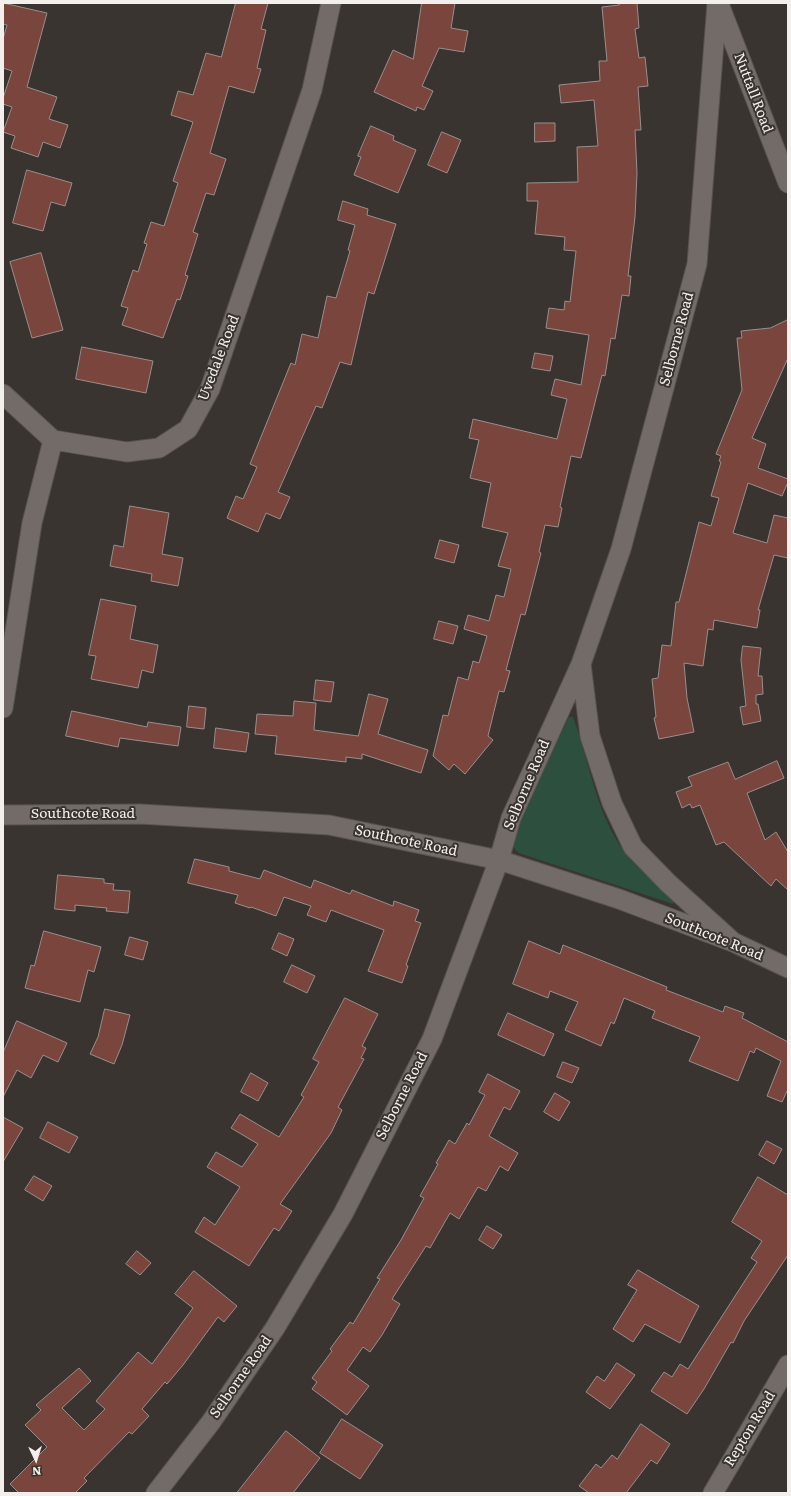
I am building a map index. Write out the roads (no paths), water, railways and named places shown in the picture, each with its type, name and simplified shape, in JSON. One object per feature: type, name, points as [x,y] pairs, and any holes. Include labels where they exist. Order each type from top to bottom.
[{"type":"street","name":"Uvedale Road","points":[[53,440],[127,452],[159,448],[188,429],[210,389],[312,90],[331,3]]},
{"type":"street","name":"Nuttall Road","points":[[718,3],[788,183]]},
{"type":"street","name":"Selborne Road","points":[[156,1493],[211,1422],[275,1328],[343,1214],[432,1039],[499,860],[511,818],[581,664],[621,549],[697,264],[718,3]]},
{"type":"street","points":[[3,394],[53,440],[32,523],[3,708]]},
{"type":"street","name":"Selborne Road","points":[[581,664],[590,736],[612,803],[633,847],[668,883],[733,942]]},
{"type":"street","name":"Southcote Road","points":[[3,815],[140,814],[329,825],[499,860],[619,899],[733,942],[788,968]]},
{"type":"street","name":"Repton Road","points":[[713,1493],[788,1365]]}]
